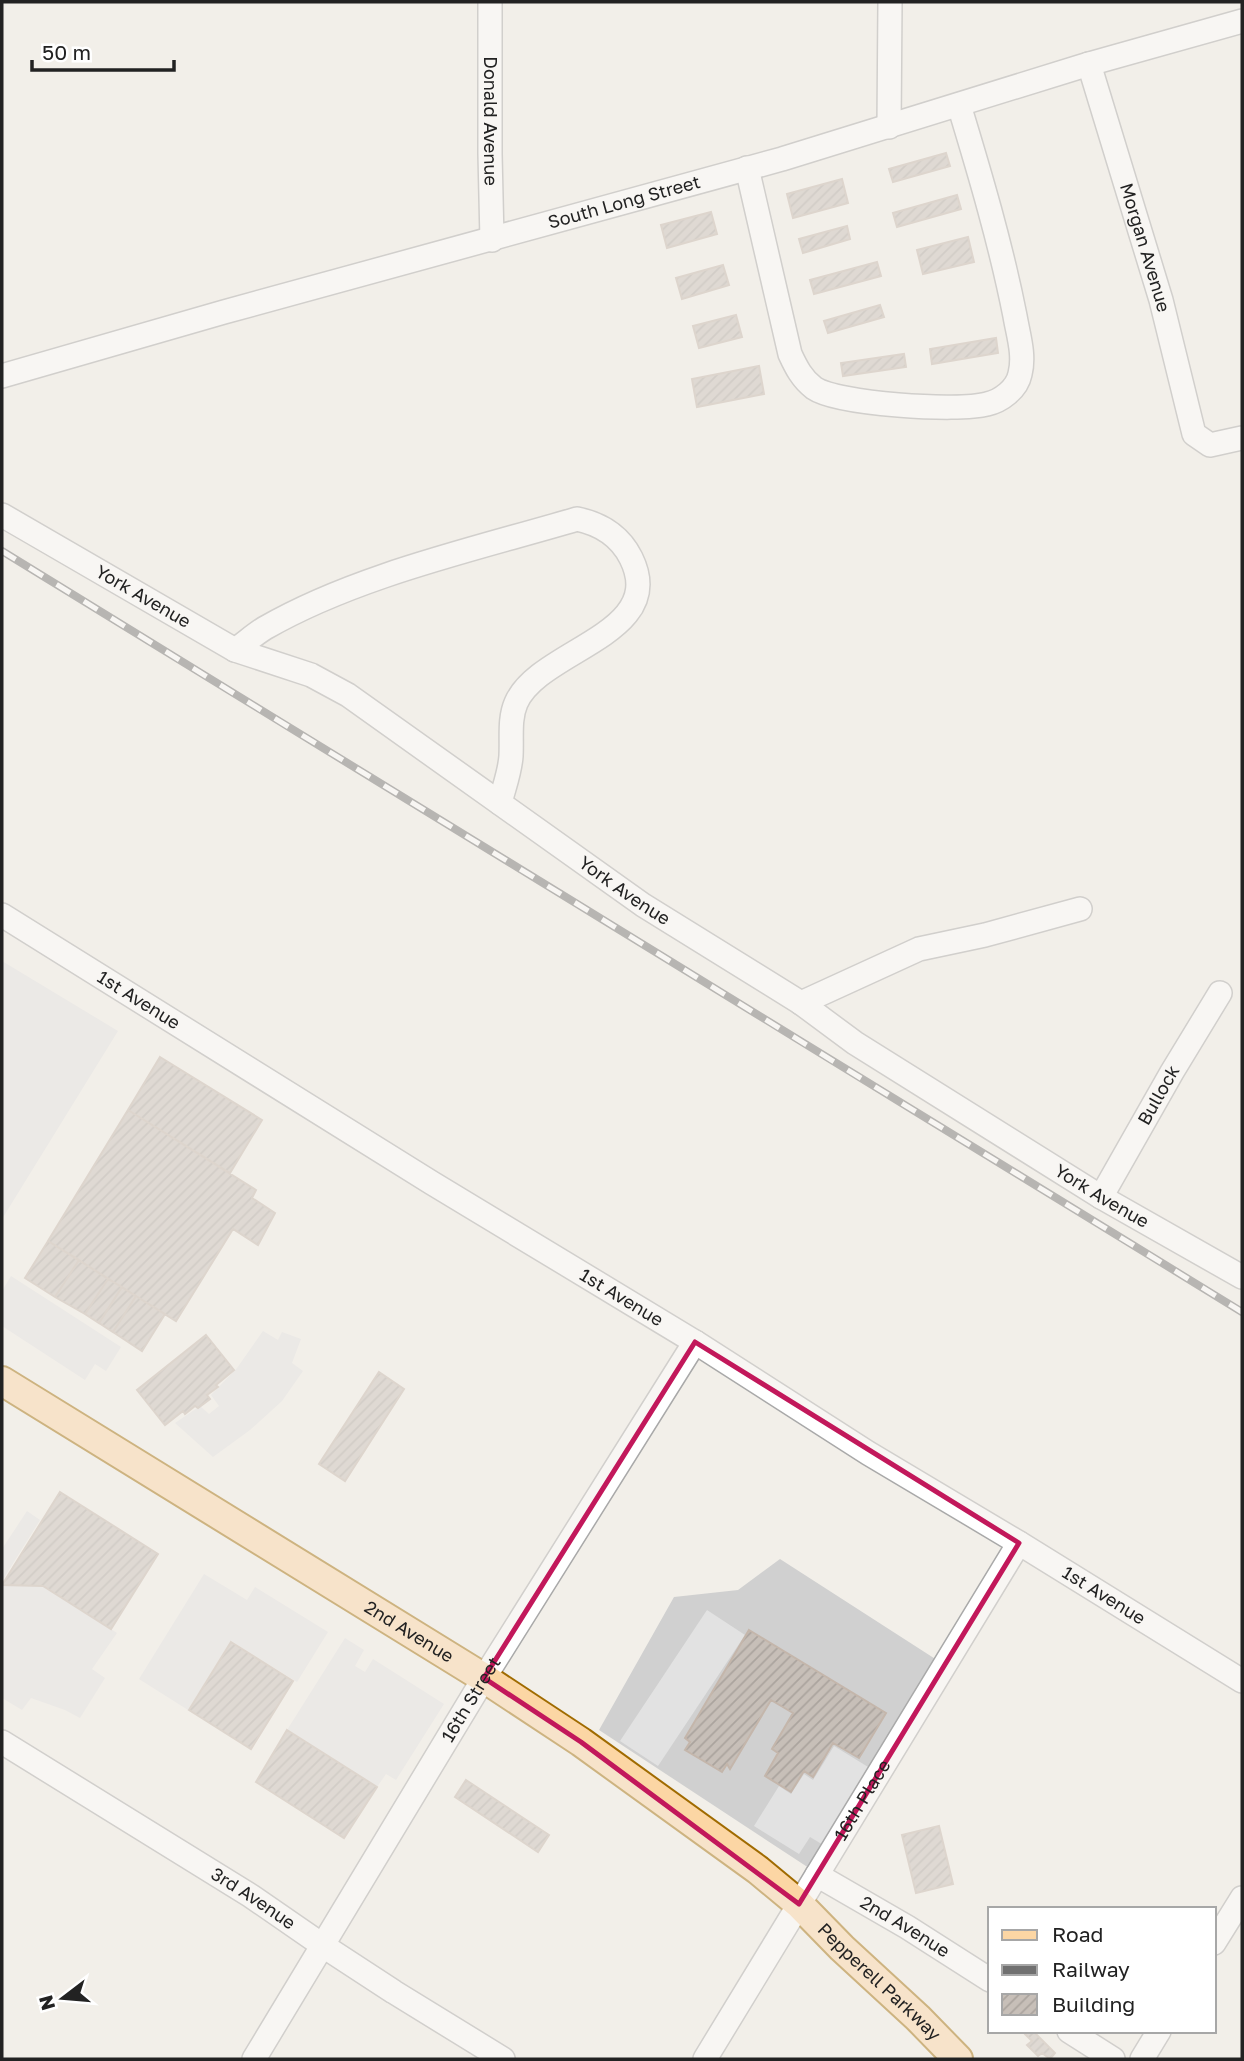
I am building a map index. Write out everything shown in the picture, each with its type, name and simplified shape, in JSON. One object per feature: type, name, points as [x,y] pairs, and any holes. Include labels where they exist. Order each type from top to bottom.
[{"type":"main road","name":"2nd Avenue","points":[[2,1381],[485,1678],[626,1773],[758,1870],[799,1905]]},
{"type":"main road","name":"Pepperell Parkway","points":[[799,1905],[918,2018],[957,2059]]},
{"type":"street","name":"Donald Avenue","points":[[490,2],[492,240]]},
{"type":"street","points":[[889,127],[890,2]]},
{"type":"street","name":"South Long Street","points":[[2,376],[747,168],[1089,64],[1242,22]]},
{"type":"street","name":"Morgan Avenue","points":[[1089,64],[1161,300],[1194,434],[1210,445],[1242,438]]},
{"type":"street","points":[[747,168],[790,354],[799,373],[814,388],[834,397],[899,405],[966,408],[989,404],[1008,394],[1020,375],[1022,354],[1010,290],[959,105]]},
{"type":"street","name":"York Avenue","points":[[2,515],[235,650],[310,675],[348,695],[643,905],[801,1003],[856,1043],[1101,1197],[1242,1277]]},
{"type":"street","points":[[235,650],[264,629],[318,601],[387,575],[578,519],[596,523],[627,549],[636,567],[639,587],[632,607],[617,623],[534,678],[516,702],[510,732],[511,755],[500,803]]},
{"type":"street","points":[[801,1003],[919,949],[985,935],[1080,909]]},
{"type":"street","name":"1st Avenue","points":[[2,915],[1242,1681]]},
{"type":"street","name":"Bullock","points":[[1101,1197],[1220,993]]},
{"type":"street","name":"16th Street","points":[[254,2059],[485,1678],[695,1342]]},
{"type":"street","name":"16th Place","points":[[705,2059],[1019,1543]]},
{"type":"street","name":"3rd Avenue","points":[[2,1742],[251,1896],[394,1992],[503,2059]]},
{"type":"street","name":"2nd Avenue","points":[[817,1875],[988,1979]]},
{"type":"street","points":[[1216,1940],[1242,1898]]},
{"type":"street","points":[[1072,2033],[1113,2059]]},
{"type":"street","points":[[1142,2059],[1158,2033]]},
{"type":"highlighted area","points":[[695,1342],[1019,1543],[799,1904],[581,1742],[484,1678]]},
{"type":"shaded area","points":[[2,961],[118,1031],[2,1219]]},
{"type":"shaded area","points":[[11,1276],[121,1347],[106,1371],[95,1364],[85,1380],[2,1326],[2,1291]]},
{"type":"shaded area","points":[[263,1331],[278,1340],[282,1332],[301,1339],[292,1363],[303,1371],[282,1401],[250,1430],[213,1457],[175,1423],[200,1406],[209,1414],[219,1406],[211,1395],[237,1368]]},
{"type":"shaded area","points":[[27,1511],[40,1520],[2,1581],[2,1549]]},
{"type":"shaded area","points":[[780,1559],[940,1662],[812,1870],[599,1730],[674,1597],[738,1590]]},
{"type":"shaded area","points":[[204,1574],[247,1600],[255,1587],[328,1632],[297,1682],[231,1641],[188,1710],[139,1679]]},
{"type":"shaded area","points":[[33,1579],[117,1633],[92,1669],[105,1678],[80,1718],[31,1698],[22,1710],[2,1698],[2,1585]]},
{"type":"shaded area","points":[[707,1610],[745,1635],[658,1766],[620,1741]]},
{"type":"shaded area","points":[[345,1638],[364,1650],[355,1666],[365,1672],[373,1659],[444,1704],[396,1780],[386,1774],[377,1787],[287,1730]]},
{"type":"shaded area","points":[[834,1746],[873,1770],[825,1846],[810,1837],[799,1854],[754,1826],[779,1786],[791,1794],[804,1774],[813,1780]]},
{"type":"building","points":[[946,153],[950,166],[893,182],[889,169]]},
{"type":"building","points":[[842,179],[848,203],[793,218],[787,194]]},
{"type":"building","points":[[957,195],[961,209],[897,227],[893,213]]},
{"type":"building","points":[[711,212],[717,234],[667,248],[661,225]]},
{"type":"building","points":[[847,226],[850,239],[803,253],[799,239]]},
{"type":"building","points":[[968,237],[974,262],[923,274],[917,250]]},
{"type":"building","points":[[877,262],[881,276],[814,294],[810,280]]},
{"type":"building","points":[[723,265],[729,285],[682,299],[676,278]]},
{"type":"building","points":[[880,305],[884,317],[828,333],[824,321]]},
{"type":"building","points":[[736,315],[742,337],[699,348],[693,326]]},
{"type":"building","points":[[996,338],[998,353],[932,364],[930,349]]},
{"type":"building","points":[[904,354],[906,367],[843,376],[841,363]]},
{"type":"building","points":[[759,366],[764,394],[697,407],[692,379]]},
{"type":"building","points":[[160,1057],[262,1120],[230,1173],[128,1110]]},
{"type":"building","points":[[128,1110],[256,1190],[252,1198],[275,1213],[258,1245],[233,1229],[176,1321],[48,1241]]},
{"type":"building","points":[[48,1241],[79,1260],[55,1297],[25,1278]]},
{"type":"building","points":[[79,1260],[108,1279],[85,1314],[55,1297]]},
{"type":"building","points":[[108,1279],[122,1287],[99,1323],[85,1314]]},
{"type":"building","points":[[122,1287],[136,1296],[113,1332],[99,1323]]},
{"type":"building","points":[[136,1296],[165,1314],[142,1351],[113,1332]]},
{"type":"building","points":[[206,1335],[234,1370],[207,1395],[210,1399],[185,1414],[183,1411],[165,1425],[137,1390]]},
{"type":"building","points":[[379,1372],[404,1389],[345,1481],[319,1464]]},
{"type":"building","points":[[60,1492],[158,1554],[111,1629],[43,1586],[2,1585]]},
{"type":"building","points":[[749,1630],[886,1713],[859,1758],[833,1743],[813,1777],[804,1771],[791,1792],[765,1776],[778,1753],[772,1749],[793,1713],[771,1700],[730,1769],[727,1764],[722,1772],[685,1750],[690,1742],[685,1738]]},
{"type":"building","points":[[231,1642],[293,1681],[251,1749],[189,1710]]},
{"type":"building","points":[[287,1730],[377,1787],[344,1838],[256,1782]]},
{"type":"building","points":[[466,1780],[549,1835],[538,1852],[455,1797]]},
{"type":"building","points":[[939,1826],[953,1884],[916,1893],[902,1835]]},
{"type":"building","points":[[1035,2033],[1055,2053],[1050,2059],[1042,2053],[1038,2056],[1027,2045],[1032,2041],[1025,2034]]},
{"type":"railway","points":[[2,551],[1242,1312]]}]
